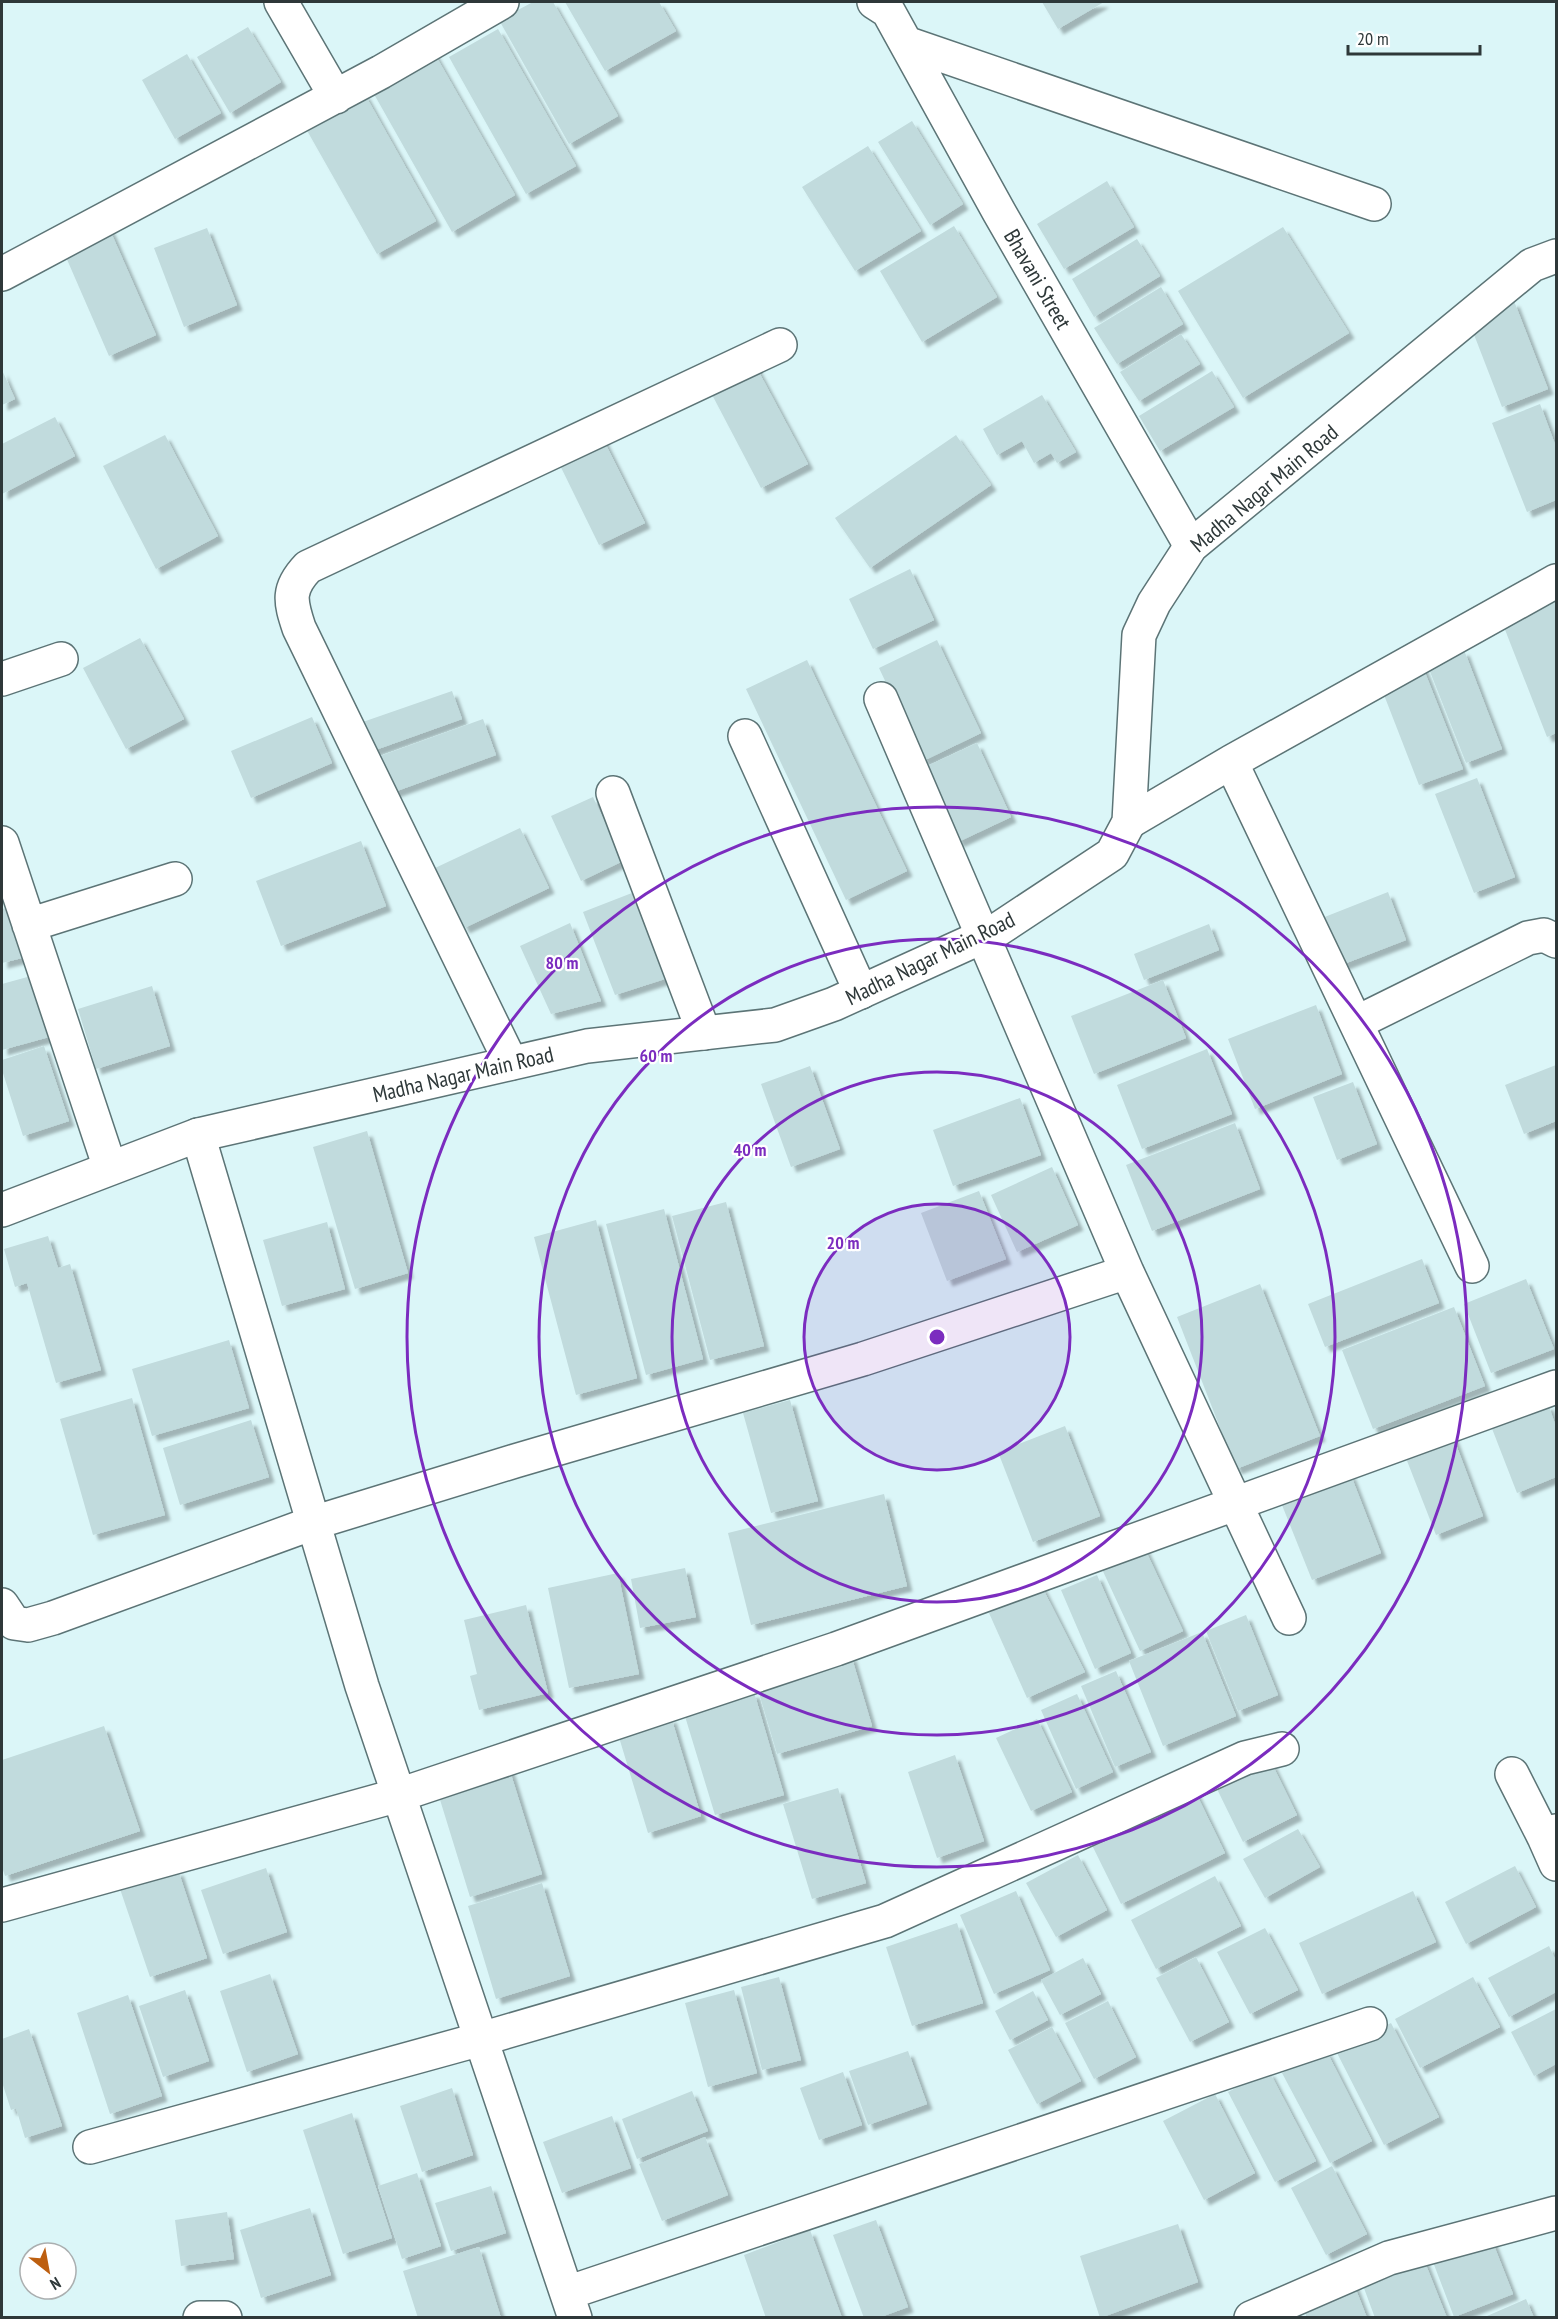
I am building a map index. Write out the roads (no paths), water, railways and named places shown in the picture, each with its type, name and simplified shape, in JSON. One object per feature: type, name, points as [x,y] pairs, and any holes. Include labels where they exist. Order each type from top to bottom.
[{"type":"street","points":[[281,2],[336,97]]},
{"type":"street","points":[[2,274],[336,97],[502,2]]},
{"type":"street","name":"Bhavani Street","points":[[889,5],[906,44],[999,212],[1191,546]]},
{"type":"street","points":[[906,44],[1374,204]]},
{"type":"street","name":"Madha Nagar Main Road","points":[[2,1210],[198,1136],[587,1046],[775,1025],[834,1004],[997,930],[1112,854],[1129,822],[1139,635],[1154,603],[1191,546],[1532,265],[1557,256]]},
{"type":"street","points":[[511,1063],[299,628],[292,608],[292,591],[296,580],[308,567],[780,345]]},
{"type":"street","points":[[1129,822],[1231,762],[1557,581]]},
{"type":"street","points":[[2,679],[61,659]]},
{"type":"street","points":[[881,699],[1127,1272],[1289,1618]]},
{"type":"street","points":[[745,736],[861,992]]},
{"type":"street","points":[[1231,762],[1472,1266]]},
{"type":"street","points":[[613,793],[704,1033]]},
{"type":"street","points":[[2,843],[110,1168]]},
{"type":"street","points":[[29,925],[175,879]]},
{"type":"street","points":[[1356,1023],[1528,938],[1544,935],[1557,941]]},
{"type":"street","points":[[198,1136],[362,1686],[571,2306],[1370,2024]]},
{"type":"street","points":[[2,1605],[14,1623],[28,1625],[313,1523],[863,1359],[1127,1272]]},
{"type":"street","points":[[2,1905],[399,1795],[836,1649],[1557,1387]]},
{"type":"street","points":[[90,2147],[481,2039],[885,1921],[1245,1758],[1282,1749]]},
{"type":"street","points":[[1512,1774],[1552,1844]]},
{"type":"street","points":[[1251,2318],[1389,2258],[1557,2213]]},
{"type":"street","points":[[200,2318],[225,2318]]}]
